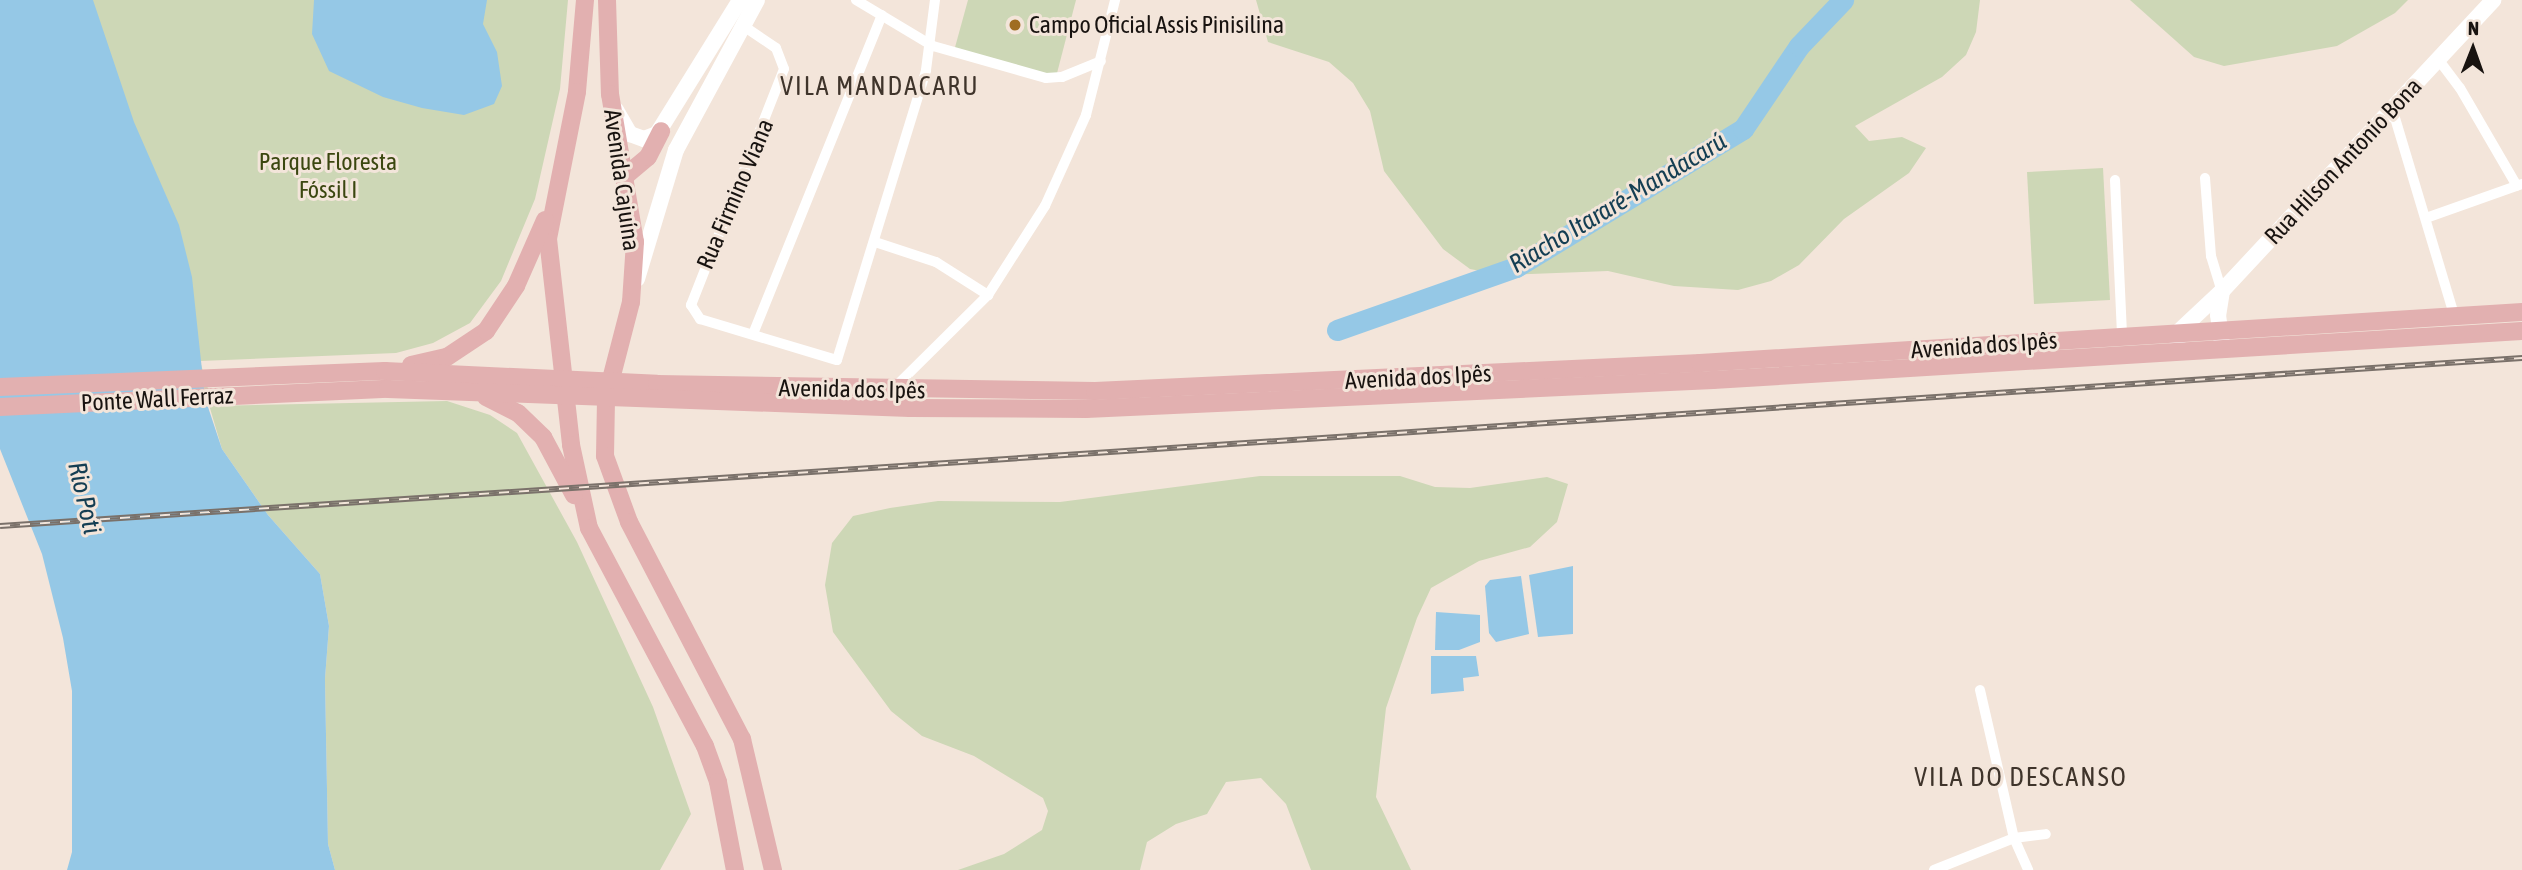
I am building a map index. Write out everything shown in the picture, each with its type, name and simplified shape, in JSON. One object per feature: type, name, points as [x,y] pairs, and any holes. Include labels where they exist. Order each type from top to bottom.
[{"type":"main road","name":"Avenida Cajuína","points":[[585,0],[577,92],[551,207],[547,257],[562,332],[564,397],[589,528]]},
{"type":"main road","name":"Avenida Cajuína","points":[[607,0],[610,94],[635,243],[631,302],[606,399],[605,456],[620,505],[742,739],[773,870]]},
{"type":"main road","points":[[631,302],[676,150],[733,30],[740,0]]},
{"type":"main road","points":[[624,177],[648,156],[661,131],[757,0]]},
{"type":"main road","name":"Rua Hilson Antonio Bona","points":[[2177,333],[2222,291],[2493,0]]},
{"type":"main road","points":[[610,94],[631,134],[644,139],[661,131]]},
{"type":"main road","points":[[385,371],[447,357],[486,331],[516,286],[551,207]]},
{"type":"main road","points":[[2222,291],[2218,315],[2222,341]]},
{"type":"main road","name":"Avenida dos Ipês","points":[[1654,374],[1698,381],[2178,352],[2222,341],[2454,315],[2522,312]]},
{"type":"main road","name":"Avenida dos Ipês","points":[[314,390],[473,391],[606,399],[1027,410],[1329,390],[1654,374],[1700,363],[2177,333],[2222,341],[2522,331]]},
{"type":"main road","points":[[2177,333],[2178,352]]},
{"type":"main road","points":[[1698,381],[1689,373],[1700,363]]},
{"type":"main road","name":"Avenida dos Ipês","points":[[314,372],[385,371],[892,390],[1329,390]]},
{"type":"main road","name":"Ponte Wall Ferraz","points":[[0,387],[314,372]]},
{"type":"main road","points":[[564,397],[610,379]]},
{"type":"main road","name":"Ponte Wall Ferraz","points":[[0,407],[314,390]]},
{"type":"main road","points":[[473,391],[508,406],[544,437],[589,528],[695,722],[718,782],[735,870]]},
{"type":"street","points":[[856,0],[933,46],[1046,78],[1062,77],[1101,61]]},
{"type":"street","points":[[882,15],[753,334],[837,360],[933,46],[935,0]]},
{"type":"street","points":[[892,390],[988,295],[1057,184],[1086,115],[1115,0]]},
{"type":"street","name":"Rua Firmino Viana","points":[[733,30],[776,48],[784,69],[691,300],[700,319],[753,334]]},
{"type":"street","points":[[2426,218],[2520,185],[2460,88],[2438,59]]},
{"type":"street","points":[[2392,108],[2454,315]]},
{"type":"street","points":[[2205,178],[2211,256],[2222,291]]},
{"type":"street","points":[[2115,180],[2122,337]]},
{"type":"street","points":[[875,242],[936,262],[988,295]]},
{"type":"street","points":[[1980,690],[2014,838],[2028,870]]},
{"type":"street","points":[[1934,870],[2014,838],[2046,834]]},
{"type":"green space","name":"Parque Floresta Fóssil I","points":[[90,0],[568,0],[560,89],[535,199],[501,281],[470,323],[433,343],[396,353],[200,361],[213,406],[447,401],[490,415],[517,433],[577,542],[653,707],[691,814],[660,870],[335,870],[328,844],[325,679],[329,626],[320,574],[268,515],[222,449]]},
{"type":"green space","name":"Campo Oficial Assis Pinisilina","points":[[968,0],[1076,0],[1056,77],[954,51]]},
{"type":"green space","points":[[1256,0],[1980,0],[1976,32],[1966,55],[1942,77],[1855,126],[1869,141],[1902,137],[1926,148],[1909,173],[1844,219],[1799,265],[1771,281],[1738,290],[1674,286],[1608,271],[1501,275],[1470,269],[1443,249],[1384,171],[1370,111],[1353,83],[1329,62],[1268,42]]},
{"type":"green space","points":[[2130,0],[2408,0],[2395,13],[2337,46],[2224,66],[2194,57]]},
{"type":"green space","points":[[2103,168],[2110,300],[2034,304],[2027,172]]},
{"type":"green space","points":[[1260,476],[1400,476],[1435,487],[1470,488],[1547,477],[1568,484],[1557,522],[1530,547],[1479,561],[1431,588],[1417,618],[1386,708],[1376,797],[1411,870],[1311,870],[1286,804],[1261,778],[1226,782],[1207,814],[1176,824],[1147,842],[1140,870],[958,870],[1004,854],[1042,830],[1048,811],[1043,798],[974,756],[922,736],[891,711],[833,632],[825,585],[832,543],[853,516],[890,508],[938,501],[1060,502]]},
{"type":"water","name":"Rio Poti","points":[[0,0],[93,0],[134,122],[179,225],[192,277],[205,398],[222,449],[268,515],[320,574],[329,626],[325,679],[328,844],[335,870],[67,870],[72,852],[72,691],[63,638],[42,554],[0,449]]},
{"type":"water","points":[[314,0],[487,0],[483,24],[497,52],[502,86],[494,104],[464,115],[422,108],[383,97],[329,71],[312,34]]},
{"type":"water","points":[[1573,566],[1573,634],[1538,637],[1529,575]]},
{"type":"water","points":[[1521,576],[1529,634],[1496,642],[1489,633],[1485,586],[1490,580]]},
{"type":"water","points":[[1436,612],[1480,615],[1480,642],[1459,650],[1435,650]]},
{"type":"water","points":[[1431,656],[1476,656],[1479,676],[1463,678],[1464,691],[1431,694]]},
{"type":"waterway","name":"Riacho Itararé-Mandacarú","points":[[1337,330],[1516,267],[1743,129],[1799,46],[1843,0]]},
{"type":"railway","points":[[0,526],[2522,358]]},
{"type":"place","name":"Campo Oficial Assis Pinisilina","points":[[1015,25]]},
{"type":"district","name":"VILA MANDACARU","points":[[880,87]]},
{"type":"district","name":"VILA DO DESCANSO","points":[[2021,778]]}]
